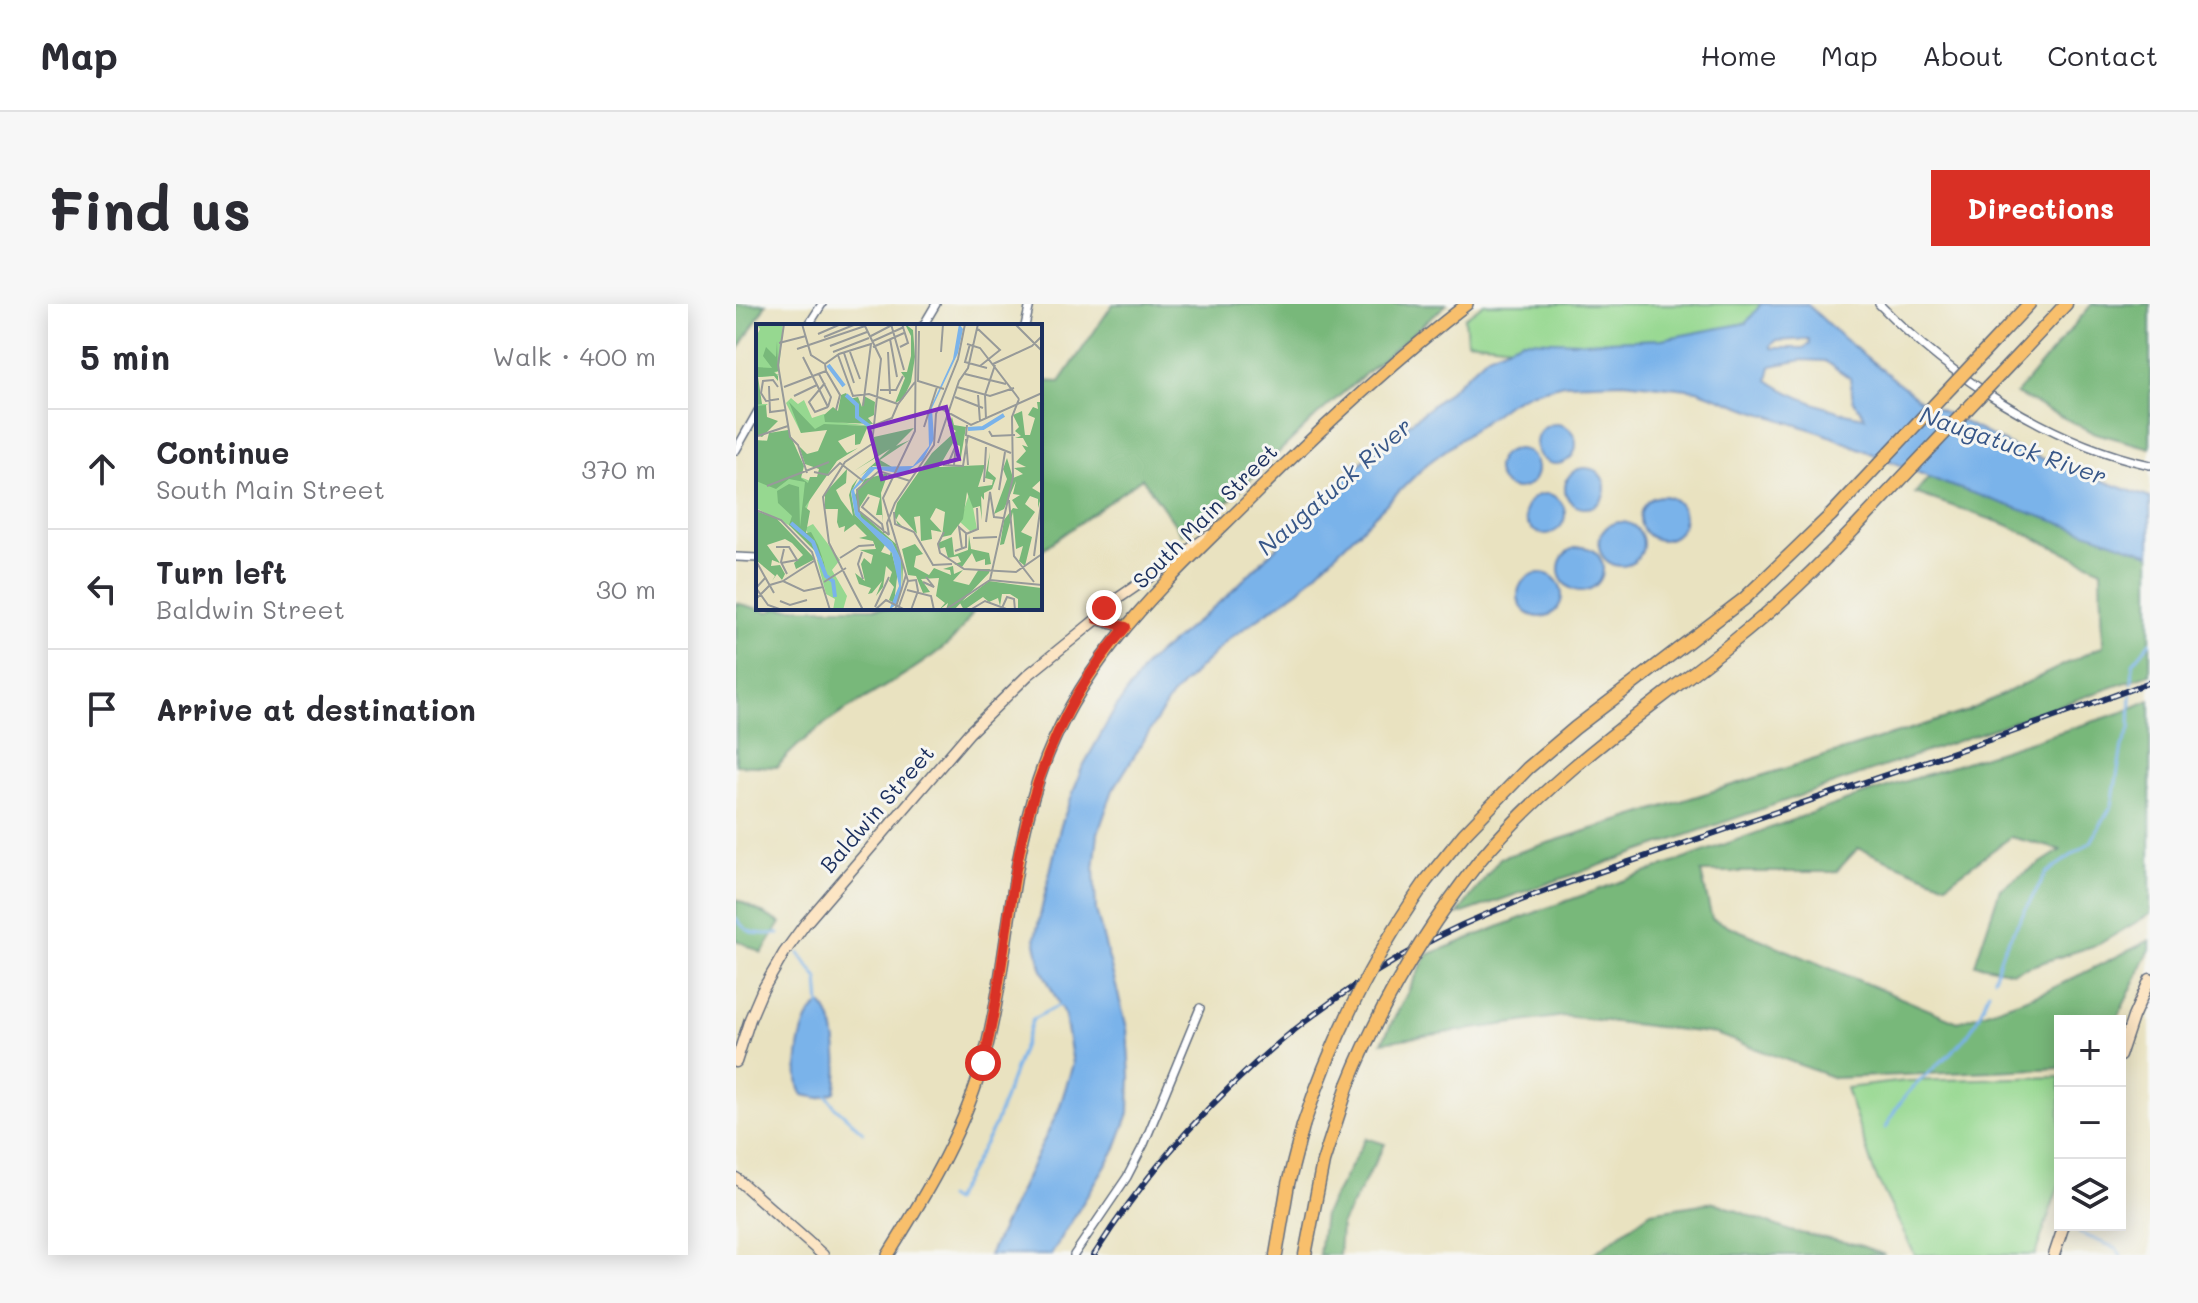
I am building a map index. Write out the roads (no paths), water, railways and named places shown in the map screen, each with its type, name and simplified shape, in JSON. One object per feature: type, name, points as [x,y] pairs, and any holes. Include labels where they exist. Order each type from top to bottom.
[{"type":"highway","points":[[1276,1255],[1285,1198],[1303,1126],[1323,1070],[1361,986],[1426,881],[1474,823],[1528,768],[1575,728],[1744,599],[1831,515],[2029,304]]},
{"type":"highway","points":[[1305,1255],[1323,1162],[1348,1085],[1372,1028],[1400,974],[1447,902],[1480,860],[1548,787],[1761,619],[1808,577],[2066,304]]},
{"type":"main road","name":"South Main Street","points":[[888,1255],[954,1142],[977,1081],[994,1014],[1022,843],[1048,753],[1086,678],[1126,627],[1353,398],[1401,355],[1467,304]]},
{"type":"main road","name":"Baldwin Street","points":[[736,1062],[758,999],[784,953],[805,924],[969,733],[1028,675],[1097,619],[1107,606],[1203,539],[1215,534]]},
{"type":"main road","points":[[1097,619],[1126,627]]},
{"type":"main road","points":[[2126,1038],[2150,979]]},
{"type":"main road","points":[[736,1178],[823,1255]]},
{"type":"main road","points":[[2054,1255],[2062,1231]]},
{"type":"street","points":[[809,324],[822,304]]},
{"type":"street","points":[[924,324],[936,304]]},
{"type":"street","points":[[1025,324],[1030,304]]},
{"type":"street","points":[[1879,304],[1933,352],[1994,396],[2089,446],[2150,465]]},
{"type":"street","points":[[736,450],[756,415]]},
{"type":"street","points":[[736,557],[756,558]]},
{"type":"street","points":[[1074,1255],[1127,1177],[1144,1144],[1200,1008]]},
{"type":"water","points":[[1761,304],[1807,304],[1843,338],[1920,400],[2021,451],[2150,498],[2150,554],[1946,484],[1822,433],[1697,390],[1624,382],[1564,384],[1529,393],[1509,403],[1427,464],[1299,590],[1229,639],[1198,669],[1171,697],[1113,790],[1098,833],[1094,870],[1096,910],[1127,1028],[1129,1113],[1115,1150],[1051,1255],[989,1255],[1059,1109],[1073,1064],[1065,1016],[1041,968],[1035,938],[1060,828],[1082,768],[1114,711],[1147,663],[1228,595],[1366,458],[1445,395],[1488,355],[1523,340],[1580,342],[1662,339],[1746,323]],"holes":[[[1809,339],[1810,344],[1803,348],[1771,348],[1776,341]],[[1802,360],[1825,361],[1850,378],[1853,400],[1865,417],[1815,403],[1768,380],[1771,366]]]},
{"type":"water","points":[[1556,424],[1570,430],[1576,444],[1570,458],[1556,464],[1542,458],[1536,444],[1542,430]]},
{"type":"water","points":[[1517,449],[1531,455],[1537,469],[1531,483],[1517,489],[1503,483],[1497,469],[1503,455]]},
{"type":"water","points":[[1585,468],[1599,474],[1605,488],[1599,502],[1585,508],[1571,502],[1565,488],[1571,474]]},
{"type":"water","points":[[1545,494],[1559,500],[1565,514],[1559,528],[1545,534],[1531,528],[1525,514],[1531,500]]},
{"type":"water","points":[[1662,496],[1678,502],[1684,518],[1678,534],[1662,540],[1646,534],[1640,518],[1646,502]]},
{"type":"water","points":[[1621,522],[1637,528],[1643,544],[1637,560],[1621,566],[1605,560],[1599,544],[1605,528]]},
{"type":"water","points":[[1581,547],[1597,553],[1603,569],[1597,585],[1581,591],[1565,585],[1559,569],[1565,553]]},
{"type":"water","points":[[1540,573],[1556,579],[1562,595],[1556,611],[1540,617],[1524,611],[1518,595],[1524,579]]},
{"type":"water","points":[[822,1005],[834,1034],[837,1072],[835,1092],[819,1098],[803,1095],[799,1087],[798,1061],[799,1046],[808,1019],[814,1009]]},
{"type":"waterway","points":[[2132,683],[2133,663],[2150,642]]},
{"type":"waterway","points":[[1994,978],[2003,950],[2046,873],[2091,842],[2112,805],[2122,747],[2130,729],[2131,695]]},
{"type":"waterway","points":[[736,918],[750,932],[779,934]]},
{"type":"waterway","points":[[799,953],[818,979],[820,1006]]},
{"type":"waterway","points":[[1886,1128],[1911,1090],[1968,1035],[1989,991]]},
{"type":"waterway","points":[[947,1197],[953,1201],[994,1127],[1033,1019],[1063,1003]]},
{"type":"waterway","points":[[826,1094],[835,1107],[863,1132]]},
{"type":"waterway","points":[[2079,1233],[2116,1248],[2121,1255]]},
{"type":"railway","points":[[1094,1255],[1129,1203],[1210,1107],[1303,1023],[1406,954],[1462,925],[1555,888],[1987,741],[2150,682]]},
{"type":"water label","name":"Naugatuck River","points":[[2013,446]]},
{"type":"water label","name":"Naugatuck River","points":[[1335,487]]}]
